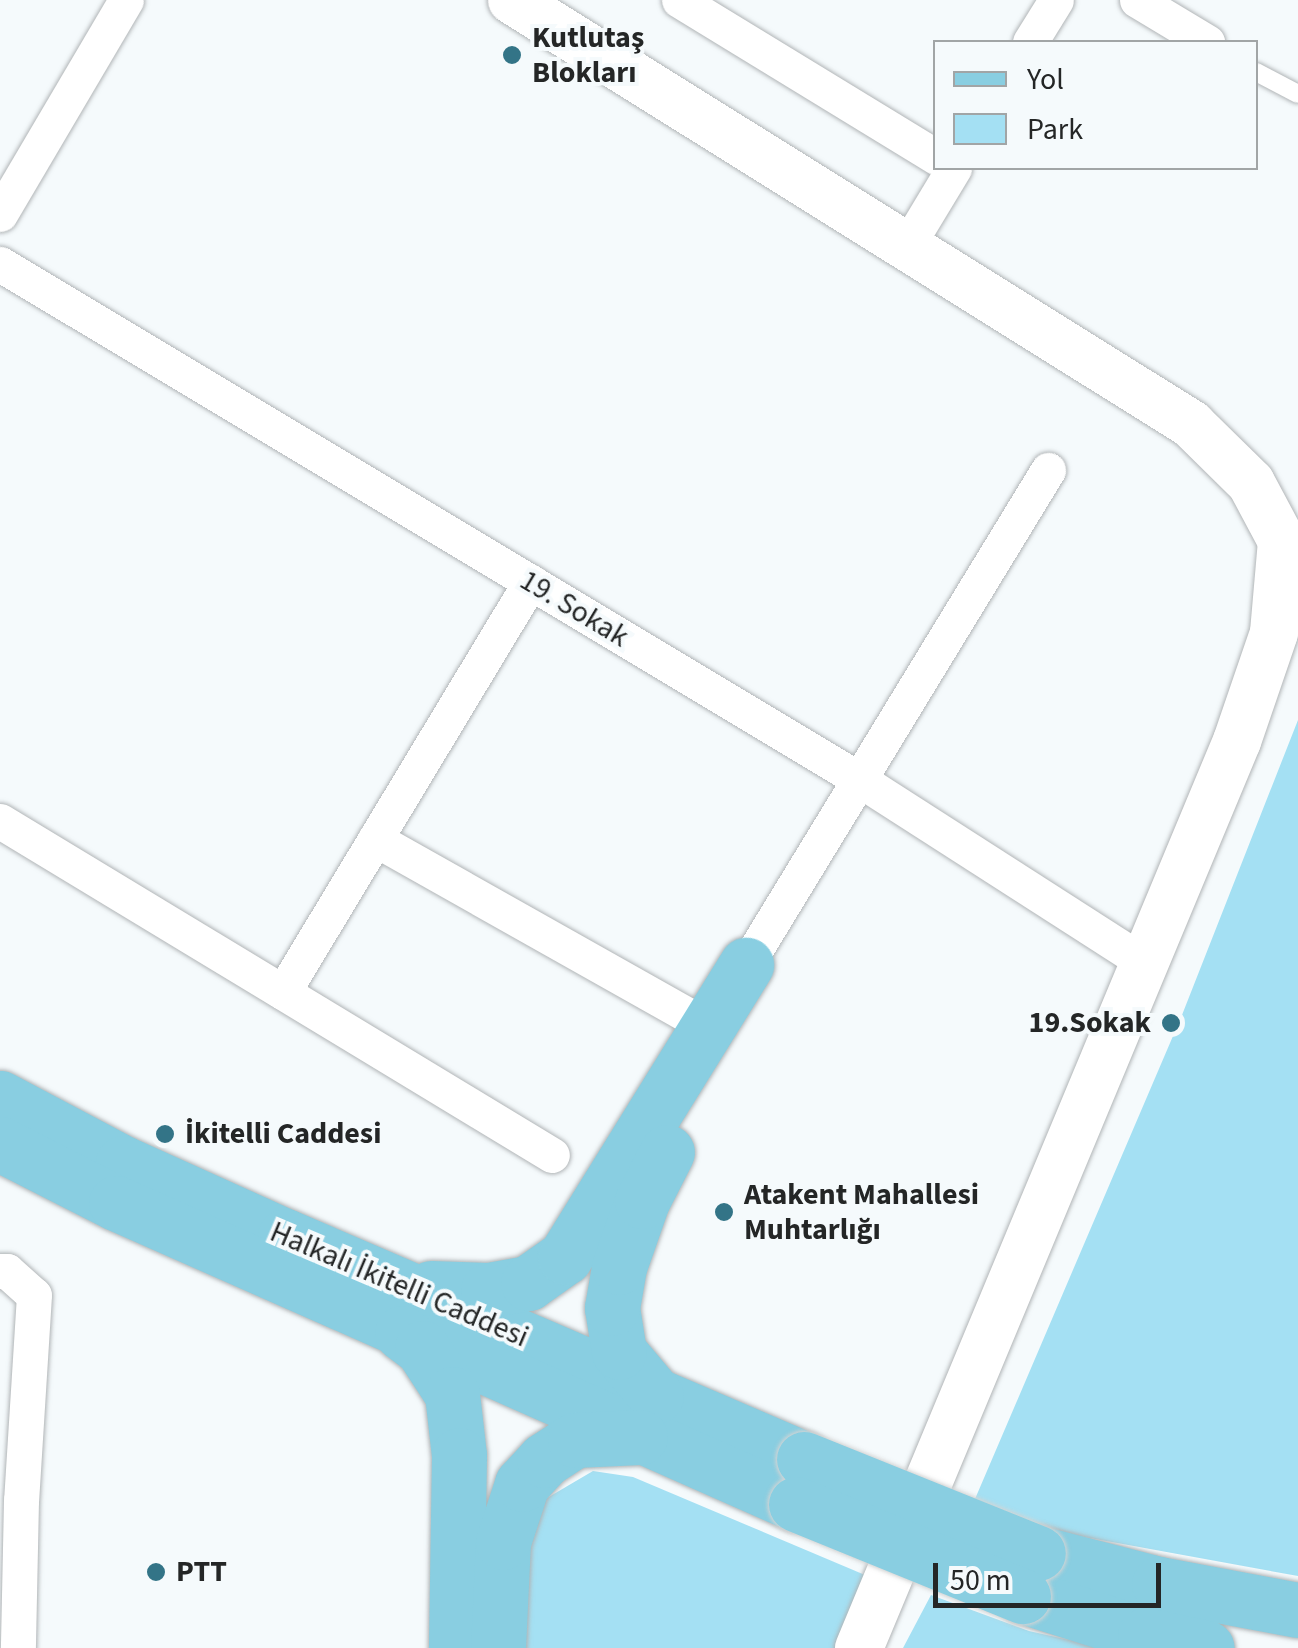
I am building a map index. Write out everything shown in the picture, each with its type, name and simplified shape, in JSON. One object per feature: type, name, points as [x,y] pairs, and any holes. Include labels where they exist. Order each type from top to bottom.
[{"type":"main road","points":[[456,1648],[459,1455],[452,1394],[397,1304],[528,1283],[565,1257],[638,1146],[705,1026],[746,966]]},
{"type":"main road","points":[[498,1648],[502,1542],[522,1484],[544,1460],[575,1440],[652,1418],[619,1352],[612,1308],[620,1267],[642,1201],[703,1082],[746,966]]},
{"type":"main road","name":"Halkalı İkitelli Caddesi","points":[[0,1098],[397,1304],[652,1418],[1031,1574]]},
{"type":"main road","name":"Halkalı İkitelli Caddesi","points":[[0,1144],[116,1203],[397,1304]]},
{"type":"main road","points":[[1031,1574],[1159,1584],[1298,1610]]},
{"type":"main road","points":[[1031,1574],[1145,1635],[1207,1648]]},
{"type":"street","points":[[0,214],[126,0]]},
{"type":"street","points":[[512,0],[1191,424],[1251,483],[1282,542],[1274,632],[1237,741],[858,1648]]},
{"type":"street","points":[[679,0],[933,155]]},
{"type":"street","points":[[1031,40],[1056,0]]},
{"type":"street","points":[[1136,0],[1204,40]]},
{"type":"street","points":[[906,246],[952,170]]},
{"type":"street","name":"19. Sokak","points":[[0,264],[860,780],[1144,962]]},
{"type":"street","points":[[746,966],[1048,470]]},
{"type":"street","points":[[283,992],[530,582]]},
{"type":"street","points":[[0,820],[552,1155]]},
{"type":"street","points":[[375,839],[705,1026]]},
{"type":"street","points":[[0,1271],[6,1271],[34,1296],[11,1500],[18,1648]]},
{"type":"lane","points":[[1258,73],[1298,94]]},
{"type":"green space","points":[[1298,720],[1298,1576],[1057,1532],[975,1499],[1182,1015]]},
{"type":"green space","points":[[593,1471],[633,1477],[865,1575],[835,1648],[516,1648],[525,1525],[547,1498]]},
{"type":"green space","points":[[931,1595],[1029,1631],[1105,1648],[903,1648]]},
{"type":"place","name":"Kutlutaş Blokları","points":[[512,55]]},
{"type":"place","name":"19.Sokak","points":[[1171,1023]]},
{"type":"place","name":"İkitelli Caddesi","points":[[165,1134]]},
{"type":"place","name":"Atakent Mahallesi Muhtarlığı","points":[[724,1212]]},
{"type":"place","name":"PTT","points":[[156,1572]]}]
